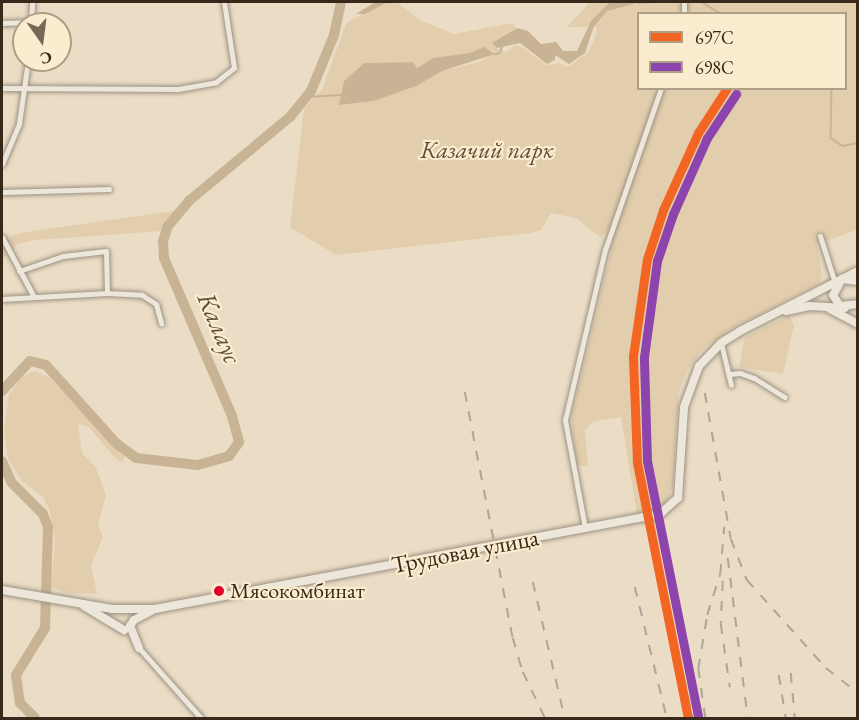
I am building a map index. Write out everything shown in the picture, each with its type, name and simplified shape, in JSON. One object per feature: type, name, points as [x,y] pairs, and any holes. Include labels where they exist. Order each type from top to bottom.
[{"type":"main road","points":[[776,313],[858,271]]},
{"type":"main road","points":[[838,281],[858,281]]},
{"type":"main road","points":[[838,281],[833,295],[837,303],[845,308]]},
{"type":"main road","points":[[776,313],[809,306],[845,308],[858,304]]},
{"type":"main road","points":[[829,308],[858,324]]},
{"type":"main road","name":"Трудовая улица","points":[[2,590],[69,599],[112,609],[155,609],[660,514],[678,498],[688,386],[699,366],[722,343],[776,313]]},
{"type":"main road","points":[[69,599],[124,630]]},
{"type":"main road","points":[[112,609],[124,630],[139,648]]},
{"type":"main road","points":[[139,648],[130,626],[134,620],[155,609]]},
{"type":"street","points":[[2,88],[195,88],[216,82],[234,68],[224,2]]},
{"type":"street","points":[[2,164],[19,124],[27,72]]},
{"type":"street","points":[[585,528],[565,420],[605,250],[660,90]]},
{"type":"street","points":[[2,192],[109,189]]},
{"type":"street","points":[[820,236],[838,281]]},
{"type":"street","points":[[2,237],[34,297]]},
{"type":"street","points":[[19,272],[63,256],[106,251],[107,293]]},
{"type":"street","points":[[2,299],[107,293],[142,295],[156,304],[161,323]]},
{"type":"street","points":[[722,343],[731,385]]},
{"type":"street","points":[[730,374],[740,373],[754,378],[785,397]]},
{"type":"street","points":[[139,648],[201,718]]},
{"type":"green space","name":"Казачий парк","points":[[388,2],[397,2],[420,20],[454,34],[513,23],[516,28],[498,41],[497,48],[506,52],[515,45],[522,47],[546,65],[560,63],[567,67],[588,53],[596,35],[597,27],[567,27],[590,2],[857,2],[857,230],[817,244],[822,275],[819,283],[732,328],[701,351],[688,369],[679,391],[673,485],[665,506],[637,514],[621,417],[594,421],[585,430],[588,466],[577,466],[571,418],[611,252],[606,232],[600,237],[576,218],[551,213],[541,230],[531,233],[336,255],[290,227],[304,109],[322,89],[347,22]],"holes":[[[495,51],[480,62],[442,71],[374,101],[340,105],[344,81],[364,63],[413,62],[417,68],[433,58]]]},
{"type":"green space","points":[[174,211],[162,231],[37,240],[17,244],[2,260],[2,241],[19,233]]},
{"type":"green space","points":[[789,315],[794,325],[783,374],[739,367],[745,337]]},
{"type":"green space","points":[[34,371],[49,377],[125,457],[122,463],[114,457],[89,427],[78,424],[82,453],[96,468],[106,495],[98,525],[103,537],[91,565],[97,594],[67,593],[51,587],[55,540],[49,508],[43,497],[22,481],[8,459],[4,431],[9,394],[22,377]]},
{"type":"shaded area","points":[[375,2],[388,2],[365,14],[356,14]]},
{"type":"shaded area","points":[[610,2],[641,2],[607,11],[594,26],[585,53],[569,64],[555,55],[555,60],[547,64],[520,43],[497,48],[492,43],[517,28],[528,31],[541,44],[556,42],[563,51],[577,51],[591,21]]},
{"type":"shaded area","points":[[484,47],[495,54],[442,71],[416,86],[374,101],[339,105],[344,81],[364,63],[413,62],[417,68],[433,58],[470,53]]},
{"type":"waterway","name":"Калаус","points":[[2,391],[30,361],[46,365],[117,444],[136,458],[198,465],[229,456],[239,442],[232,416],[164,258],[163,241],[168,226],[190,200],[290,117],[311,91],[334,35],[341,2]]},
{"type":"waterway","points":[[639,3],[653,2]]},
{"type":"waterway","points":[[702,2],[718,12]]},
{"type":"waterway","points":[[495,54],[500,53],[502,47]]},
{"type":"waterway","points":[[832,90],[831,138],[843,146],[858,143]]},
{"type":"waterway","points":[[306,97],[342,95]]},
{"type":"waterway","name":"Калаус","points":[[2,461],[12,483],[43,514],[48,527],[45,628],[16,675],[20,703],[35,718]]},
{"type":"railway","points":[[465,392],[513,638],[523,672],[545,718]]},
{"type":"railway","points":[[705,393],[731,539],[747,580],[826,668],[858,693]]},
{"type":"railway","points":[[705,718],[698,669],[707,615],[720,574],[724,527]]},
{"type":"railway","points":[[653,539],[693,718]]},
{"type":"railway","points":[[728,558],[748,718]]},
{"type":"railway","points":[[723,581],[721,624],[730,687]]},
{"type":"railway","points":[[533,582],[565,718]]},
{"type":"railway","points":[[635,587],[667,718]]},
{"type":"railway","points":[[791,673],[795,718]]},
{"type":"railway","points":[[779,675],[786,718]]},
{"type":"transit line","name":"697С","points":[[688,718],[637,462],[633,356],[647,259],[663,210],[698,133],[726,90]]},
{"type":"transit line","name":"698С","points":[[698,716],[647,461],[644,357],[657,261],[673,214],[707,138],[736,94]]},
{"type":"place","name":"Мясокомбинат","points":[[219,591]]}]
